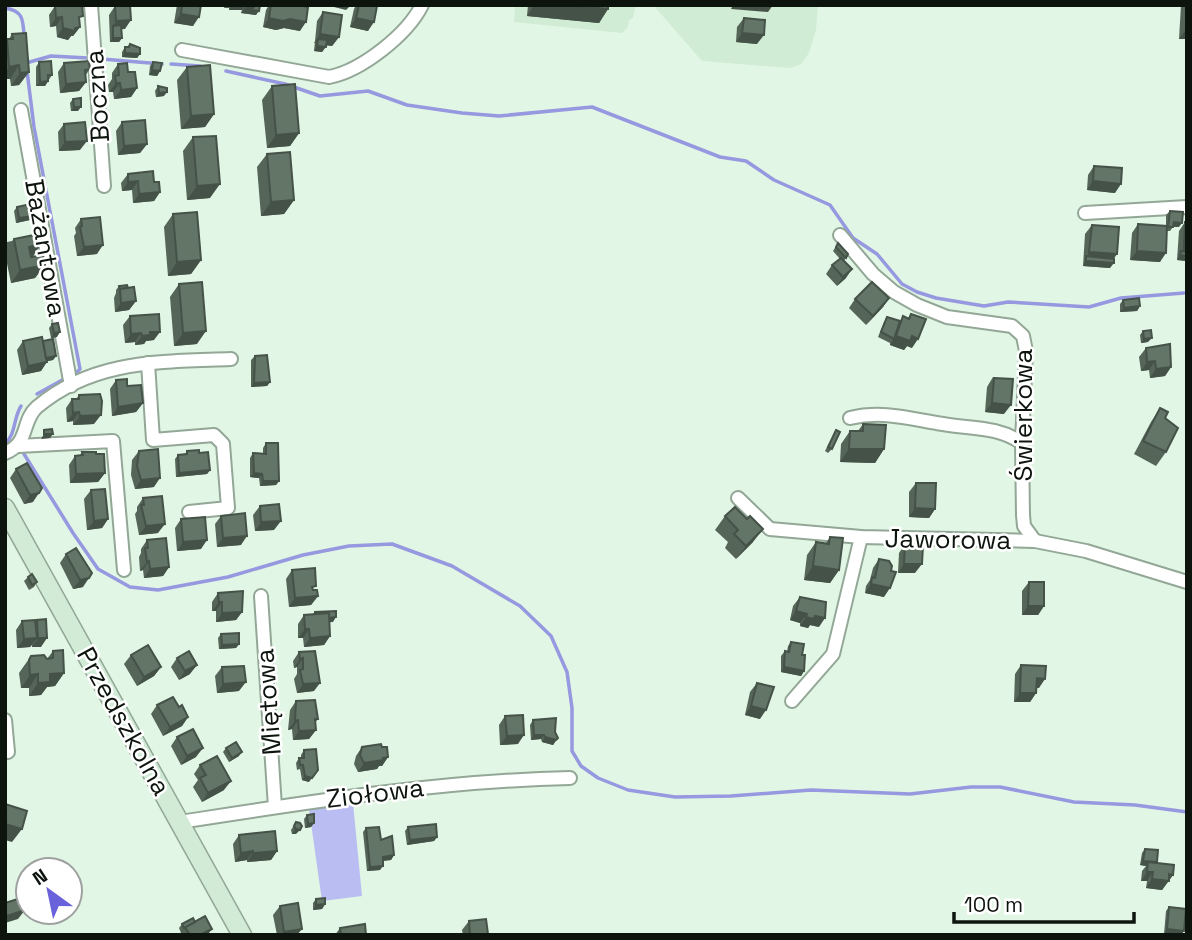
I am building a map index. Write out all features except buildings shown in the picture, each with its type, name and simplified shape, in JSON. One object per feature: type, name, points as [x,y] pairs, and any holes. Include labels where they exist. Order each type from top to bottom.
[{"type":"street","name":"Boczna","points":[[92,5],[104,186]]},
{"type":"street","points":[[182,50],[329,77],[342,75],[405,30],[422,5]]},
{"type":"street","name":"Bażantowa","points":[[21,110],[71,386]]},
{"type":"street","points":[[1085,213],[1187,207]]},
{"type":"street","name":"Świerkowa","points":[[840,235],[873,274],[894,292],[917,305],[947,317],[997,323],[1018,329],[1023,336],[1026,351],[1022,443],[1023,515],[1024,526],[1035,541]]},
{"type":"street","points":[[18,446],[31,413],[39,405],[94,374],[119,366],[231,359]]},
{"type":"street","points":[[148,363],[153,440],[214,435],[222,444],[228,508],[189,512]]},
{"type":"street","points":[[850,418],[892,414],[943,425],[995,430],[1022,443]]},
{"type":"street","points":[[5,453],[18,446],[113,441],[124,570]]},
{"type":"street","name":"Jaworowa","points":[[738,498],[770,529],[861,537],[1035,541],[1086,551],[1187,582]]},
{"type":"street","name":"Przedszkolna","points":[[5,508],[243,935]]},
{"type":"street","name":"Jaworowa","points":[[792,701],[833,654],[861,537]]},
{"type":"street","name":"Miętowa","points":[[261,596],[275,807]]},
{"type":"street","points":[[5,720],[8,752]]},
{"type":"street","name":"Ziołowa","points":[[180,821],[341,796],[492,780],[570,778]]},
{"type":"shaded area","points":[[515,5],[636,5],[633,18],[622,33],[514,22]]},
{"type":"shaded area","points":[[653,5],[818,5],[816,30],[809,53],[801,64],[791,68],[702,61]]},
{"type":"shaded area","points":[[353,803],[362,896],[322,901],[309,809]]},
{"type":"waterway","points":[[5,8],[19,14],[24,35]]},
{"type":"waterway","points":[[26,63],[51,56],[88,58]]},
{"type":"waterway","points":[[102,59],[162,64]]},
{"type":"waterway","points":[[171,64],[200,66]]},
{"type":"waterway","points":[[27,71],[34,127],[80,369],[76,373]]},
{"type":"waterway","points":[[226,71],[285,84],[320,96],[368,91],[407,105],[462,113],[499,116],[592,107],[720,157],[746,161],[774,180],[830,205],[853,238],[877,254],[902,284],[936,298],[984,306],[1008,302],[1089,307],[1121,298],[1184,293]]},
{"type":"waterway","points":[[37,394],[64,379]]},
{"type":"waterway","points":[[5,444],[11,436],[21,406]]},
{"type":"waterway","points":[[24,454],[98,569],[130,587],[158,590],[228,577],[303,555],[349,546],[392,544],[452,566],[520,606],[551,636],[567,672],[572,708],[572,751],[581,766],[598,778],[628,790],[675,797],[811,790],[910,794],[971,787],[1000,787],[1074,802],[1135,805],[1187,812]]}]
